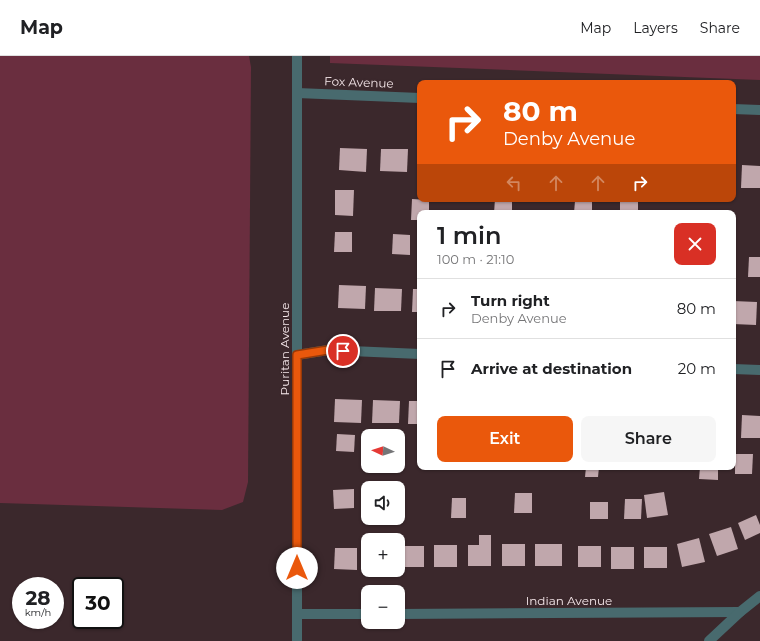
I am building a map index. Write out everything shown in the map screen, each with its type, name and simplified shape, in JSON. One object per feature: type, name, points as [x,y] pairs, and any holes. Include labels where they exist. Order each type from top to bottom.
[{"type":"street","name":"Puritan Avenue","points":[[297,56],[297,641]]},
{"type":"street","name":"Fox Avenue","points":[[297,94],[417,98]]},
{"type":"street","points":[[736,109],[760,110]]},
{"type":"street","points":[[297,355],[328,350],[417,354]]},
{"type":"street","points":[[736,369],[760,370]]},
{"type":"street","points":[[709,641],[740,612],[760,596]]},
{"type":"street","name":"Indian Avenue","points":[[405,614],[740,612]]},
{"type":"street","points":[[297,614],[361,614]]},
{"type":"shaded area","points":[[0,56],[249,56],[251,67],[248,482],[243,502],[222,510],[0,503]]},
{"type":"shaded area","points":[[330,56],[760,56],[760,80],[330,63]]},
{"type":"building","points":[[340,148],[367,149],[366,172],[339,170]]},
{"type":"building","points":[[381,149],[408,149],[407,172],[380,171]]},
{"type":"building","points":[[742,165],[760,166],[760,188],[741,188]]},
{"type":"building","points":[[335,190],[354,190],[353,216],[335,215]]},
{"type":"building","points":[[412,199],[417,199],[417,202],[429,202],[429,210],[417,210],[417,220],[411,220]]},
{"type":"building","points":[[495,202],[512,202],[512,210],[494,210]]},
{"type":"building","points":[[575,202],[592,202],[592,210],[574,210]]},
{"type":"building","points":[[620,202],[638,202],[638,210],[620,210]]},
{"type":"building","points":[[335,232],[352,232],[352,252],[334,252]]},
{"type":"building","points":[[393,234],[410,235],[410,255],[392,254]]},
{"type":"building","points":[[749,257],[760,257],[760,277],[748,277]]},
{"type":"building","points":[[339,285],[366,286],[365,309],[338,308]]},
{"type":"building","points":[[375,288],[402,289],[401,311],[374,311]]},
{"type":"building","points":[[413,289],[417,289],[417,312],[412,312]]},
{"type":"building","points":[[736,301],[757,302],[756,325],[736,324]]},
{"type":"building","points":[[335,399],[362,400],[361,423],[334,422]]},
{"type":"building","points":[[373,400],[400,401],[399,423],[372,423]]},
{"type":"building","points":[[409,401],[417,401],[417,424],[408,424]]},
{"type":"building","points":[[742,415],[760,416],[760,438],[741,438]]},
{"type":"building","points":[[337,434],[355,435],[354,452],[336,451]]},
{"type":"building","points":[[736,454],[753,454],[752,474],[735,474]]},
{"type":"building","points":[[586,470],[599,470],[598,477],[585,477]]},
{"type":"building","points":[[700,470],[718,470],[718,480],[699,479]]},
{"type":"building","points":[[354,489],[354,508],[334,509],[333,490]]},
{"type":"building","points":[[664,492],[668,515],[647,518],[644,495]]},
{"type":"building","points":[[515,493],[532,493],[532,513],[514,513]]},
{"type":"building","points":[[452,498],[466,498],[466,518],[451,518]]},
{"type":"building","points":[[625,499],[642,499],[641,519],[624,519]]},
{"type":"building","points":[[590,502],[608,502],[608,519],[590,519]]},
{"type":"building","points":[[756,515],[760,525],[760,533],[745,540],[738,523]]},
{"type":"building","points":[[731,527],[738,549],[717,556],[709,534]]},
{"type":"building","points":[[479,535],[491,535],[491,566],[468,566],[468,545],[479,545]]},
{"type":"building","points":[[699,538],[705,562],[682,567],[677,544]]},
{"type":"building","points":[[502,544],[525,544],[525,566],[502,566]]},
{"type":"building","points":[[535,544],[562,544],[562,566],[535,566]]},
{"type":"building","points":[[434,545],[457,545],[457,567],[434,567]]},
{"type":"building","points":[[405,546],[424,546],[424,567],[405,567]]},
{"type":"building","points":[[578,546],[601,546],[601,567],[578,567]]},
{"type":"building","points":[[611,547],[634,547],[634,569],[611,569]]},
{"type":"building","points":[[644,547],[667,547],[667,568],[644,568]]},
{"type":"building","points":[[335,548],[357,548],[357,570],[334,569]]},
{"type":"route","points":[[297,568],[297,355],[328,350],[343,351]]}]
